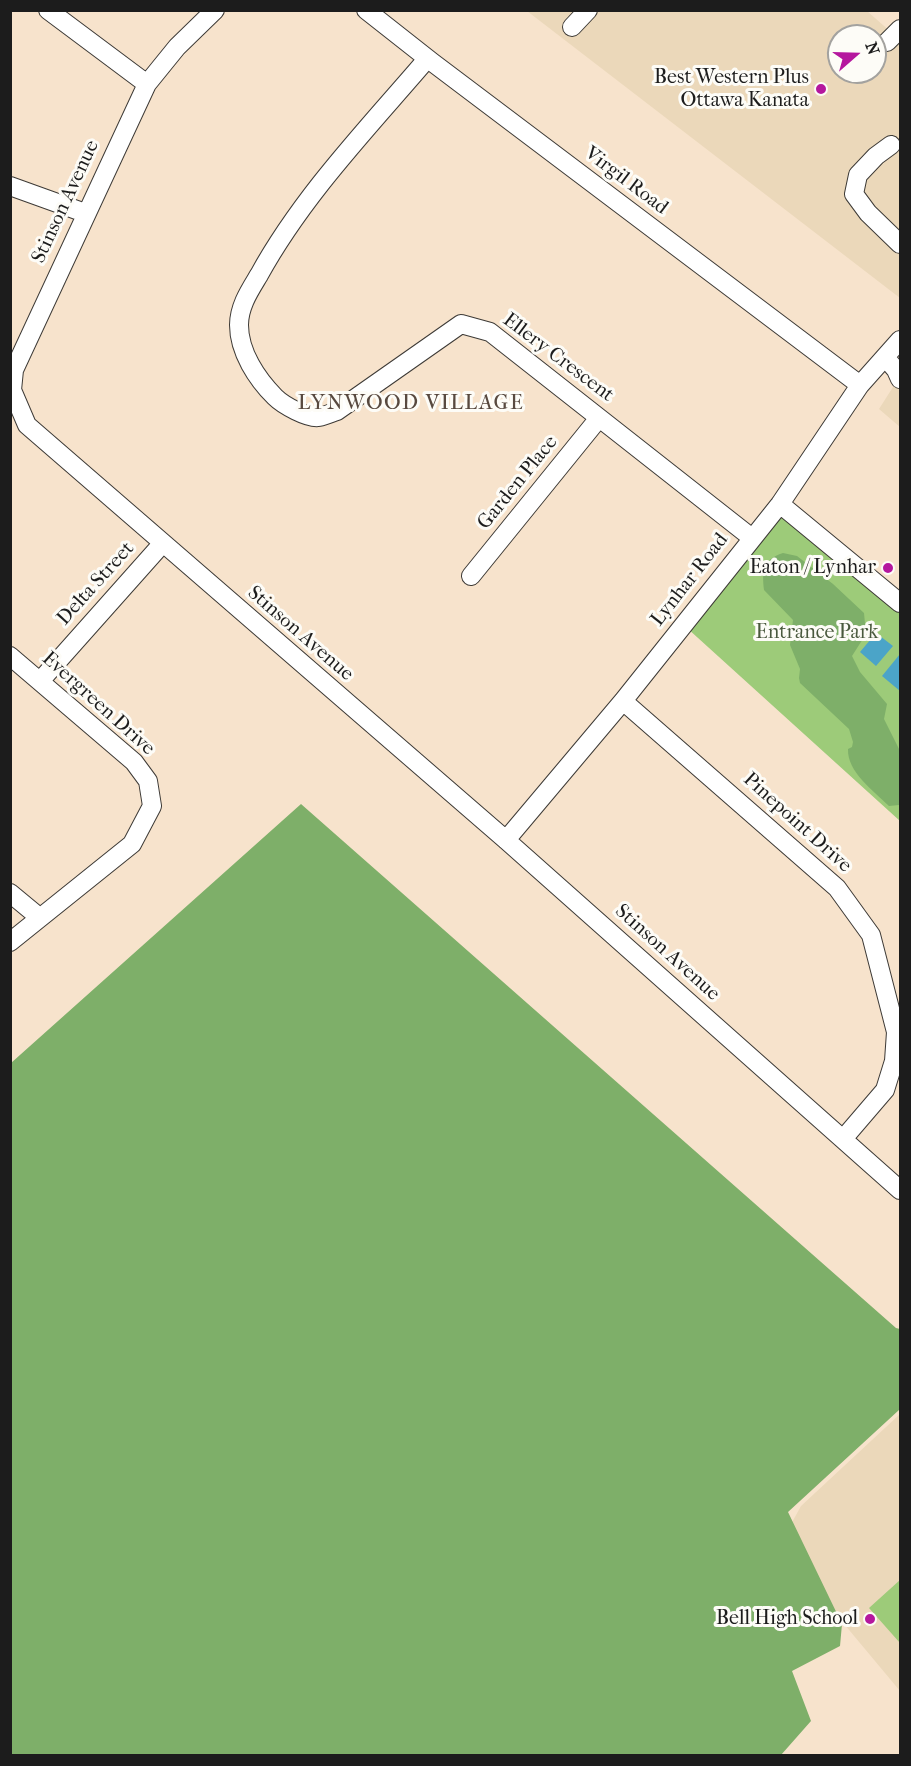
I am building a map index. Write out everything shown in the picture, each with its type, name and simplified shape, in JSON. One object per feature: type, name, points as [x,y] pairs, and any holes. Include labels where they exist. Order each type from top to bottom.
[{"type":"street","points":[[48,10],[147,84]]},
{"type":"street","name":"Stinson Avenue","points":[[215,10],[177,47],[147,84],[85,213],[14,370],[12,390],[27,425],[506,840],[900,1190]]},
{"type":"street","name":"Virgil Road","points":[[366,10],[427,59],[860,385]]},
{"type":"street","points":[[572,27],[588,10]]},
{"type":"street","points":[[887,42],[900,29]]},
{"type":"street","name":"Ellery Crescent","points":[[427,59],[297,212],[243,303],[239,324],[241,342],[251,365],[263,384],[278,400],[299,412],[318,417],[337,411],[461,324],[490,332],[752,538]]},
{"type":"street","points":[[891,145],[876,156],[858,175],[854,194],[868,213],[900,244]]},
{"type":"street","points":[[10,186],[85,213]]},
{"type":"street","name":"Lynhar Road","points":[[506,840],[623,701],[780,504],[860,385],[900,340]]},
{"type":"street","points":[[885,357],[900,379]]},
{"type":"street","name":"Garden Place","points":[[471,576],[599,418]]},
{"type":"street","points":[[780,504],[900,603]]},
{"type":"street","name":"Delta Street","points":[[41,681],[162,544]]},
{"type":"street","name":"Evergreen Drive","points":[[10,657],[134,762],[148,781],[152,806],[132,844],[10,942]]},
{"type":"street","name":"Pinepoint Drive","points":[[623,701],[837,888],[871,935],[896,1032],[894,1061],[885,1090],[843,1139]]},
{"type":"street","points":[[10,893],[39,918]]},
{"type":"shaded area","points":[[527,11],[867,11],[882,24],[827,24],[827,84],[887,84],[887,29],[900,40],[900,298]]},
{"type":"shaded area","points":[[900,376],[900,427],[879,409]]},
{"type":"shaded area","name":"Bell High School","points":[[900,1414],[900,1691],[779,1546],[801,1506]]},
{"type":"green space","name":"Entrance Park","points":[[790,503],[900,595],[900,821],[687,628]]},
{"type":"green space","points":[[783,553],[797,556],[833,584],[864,613],[866,634],[852,656],[860,672],[887,704],[884,719],[900,751],[899,805],[889,806],[862,780],[852,766],[849,757],[848,749],[852,747],[853,742],[849,729],[800,683],[800,669],[790,645],[793,620],[764,590],[763,577],[767,563]]},
{"type":"green space","points":[[301,804],[896,1328],[900,1329],[900,1413],[899,1410],[788,1512],[842,1624],[840,1646],[792,1671],[811,1721],[781,1755],[11,1755],[11,1063]]},
{"type":"green space","points":[[900,1580],[900,1643],[869,1608]]},
{"type":"water","points":[[876,633],[893,646],[876,666],[860,652]]},
{"type":"water","points":[[900,654],[900,691],[882,676]]},
{"type":"place","name":"Best Western Plus Ottawa Kanata","points":[[821,89]]},
{"type":"place","name":"Eaton / Lynhar","points":[[888,568]]},
{"type":"place","name":"Bell High School","points":[[870,1619]]},
{"type":"district","name":"LYNWOOD VILLAGE","points":[[411,404]]}]
